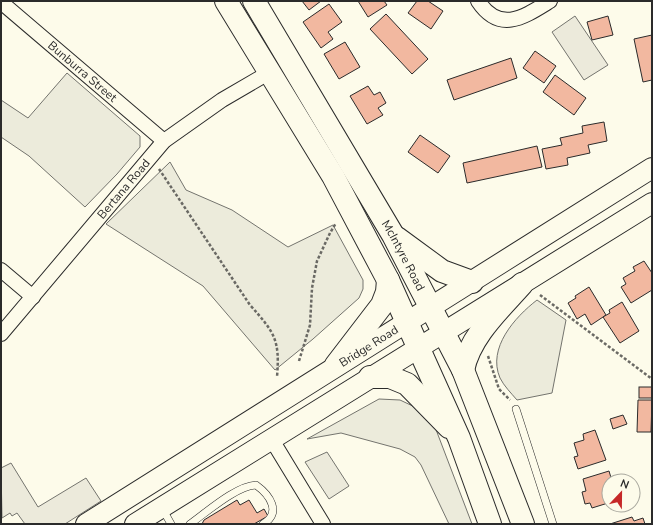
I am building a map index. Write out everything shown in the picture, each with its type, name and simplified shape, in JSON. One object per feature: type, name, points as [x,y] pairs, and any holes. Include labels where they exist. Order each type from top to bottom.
[{"type":"main road","name":"McIntyre Road","points":[[226,1],[333,176],[388,280],[459,438],[490,524]]},
{"type":"main road","name":"McIntyre Road","points":[[254,1],[393,235],[463,370],[523,524]]},
{"type":"main road","name":"Bridge Road","points":[[86,524],[652,168]]},
{"type":"main road","points":[[463,370],[475,340],[532,293],[652,203]]},
{"type":"main road","points":[[393,235],[442,271],[472,282]]},
{"type":"main road","points":[[336,366],[382,305],[387,292],[388,280]]},
{"type":"main road","points":[[135,524],[166,516],[272,440],[443,332],[532,293]]},
{"type":"main road","points":[[370,377],[390,377],[407,384],[459,438]]},
{"type":"main road","points":[[123,500],[166,516]]},
{"type":"street","points":[[478,1],[483,9],[495,18],[512,20],[523,18],[550,1]]},
{"type":"street","name":"Bunburra Street","points":[[1,2],[164,140]]},
{"type":"street","name":"Bertana Road","points":[[1,334],[164,140],[222,100],[270,72]]},
{"type":"street","points":[[1,270],[33,297]]},
{"type":"street","points":[[272,440],[323,524]]},
{"type":"lane","points":[[516,409],[553,524]]},
{"type":"lane","points":[[190,524],[224,500],[248,486],[256,485],[263,490],[273,506],[274,513],[269,520],[263,524]]},
{"type":"path","points":[[151,157],[250,306],[267,325],[278,346],[277,377]]},
{"type":"path","points":[[299,361],[310,325],[312,288],[317,261],[330,232],[336,223]]},
{"type":"path","points":[[532,293],[546,291]]},
{"type":"path","points":[[532,293],[652,379]]},
{"type":"path","points":[[488,353],[499,389],[516,409]]},
{"type":"shaded area","points":[[575,16],[608,65],[584,80],[552,32]]},
{"type":"shaded area","points":[[67,73],[140,136],[140,147],[117,174],[85,207],[29,156],[1,137],[1,100],[28,118]]},
{"type":"shaded area","points":[[170,162],[186,190],[232,210],[288,247],[333,225],[363,280],[363,289],[359,298],[275,370],[203,286],[106,224]]},
{"type":"shaded area","points":[[537,300],[566,320],[552,393],[517,400],[500,378],[497,367],[497,356],[505,334],[512,324]]},
{"type":"shaded area","points":[[379,399],[400,400],[419,409],[435,427],[472,524],[449,524],[421,465],[415,457],[400,449],[341,433],[307,439]]},
{"type":"shaded area","points":[[327,452],[349,486],[329,499],[305,462]]},
{"type":"shaded area","points":[[11,463],[38,507],[86,478],[101,501],[65,524],[25,524],[17,513],[12,516],[10,513],[2,518],[1,468]]},
{"type":"building","points":[[302,1],[321,1],[309,10]]},
{"type":"building","points":[[358,1],[384,1],[387,5],[368,17]]},
{"type":"building","points":[[417,1],[428,1],[443,11],[431,29],[408,13]]},
{"type":"building","points":[[329,4],[342,22],[328,32],[333,39],[321,48],[303,22]]},
{"type":"building","points":[[386,14],[428,59],[412,74],[370,29]]},
{"type":"building","points":[[608,16],[613,35],[592,40],[587,22]]},
{"type":"building","points":[[652,35],[652,80],[643,82],[634,39]]},
{"type":"building","points":[[345,42],[360,67],[339,79],[324,54]]},
{"type":"building","points":[[535,51],[556,66],[544,83],[523,68]]},
{"type":"building","points":[[511,58],[517,78],[454,100],[447,80]]},
{"type":"building","points":[[555,75],[586,98],[574,115],[543,92]]},
{"type":"building","points":[[368,86],[374,95],[380,92],[386,103],[378,108],[383,115],[367,124],[350,96]]},
{"type":"building","points":[[604,122],[607,141],[588,145],[590,153],[567,158],[568,165],[546,169],[542,149],[562,145],[560,138],[583,133],[582,126]]},
{"type":"building","points":[[420,135],[450,156],[438,173],[408,152]]},
{"type":"building","points":[[537,146],[542,167],[467,183],[463,163]]},
{"type":"building","points":[[644,261],[652,273],[652,290],[631,303],[621,287],[626,284],[623,278],[635,271],[633,267]]},
{"type":"building","points":[[589,287],[606,315],[591,325],[585,314],[577,319],[568,303],[576,298],[575,296]]},
{"type":"building","points":[[622,302],[639,331],[620,343],[603,317],[610,313],[609,310]]},
{"type":"building","points":[[639,387],[652,387],[652,398],[639,398]]},
{"type":"building","points":[[638,400],[652,400],[651,432],[637,432]]},
{"type":"building","points":[[623,415],[627,424],[613,429],[610,419]]},
{"type":"building","points":[[595,430],[606,460],[578,469],[574,457],[578,456],[574,443],[584,440],[583,434]]},
{"type":"building","points":[[601,473],[601,505],[592,508],[590,503],[585,504],[582,492],[586,491],[583,479]]},
{"type":"building","points":[[237,500],[240,505],[249,500],[257,513],[264,509],[268,516],[254,524],[202,524],[204,520]]},
{"type":"building","points":[[632,517],[634,521],[643,518],[645,524],[610,524]]}]
